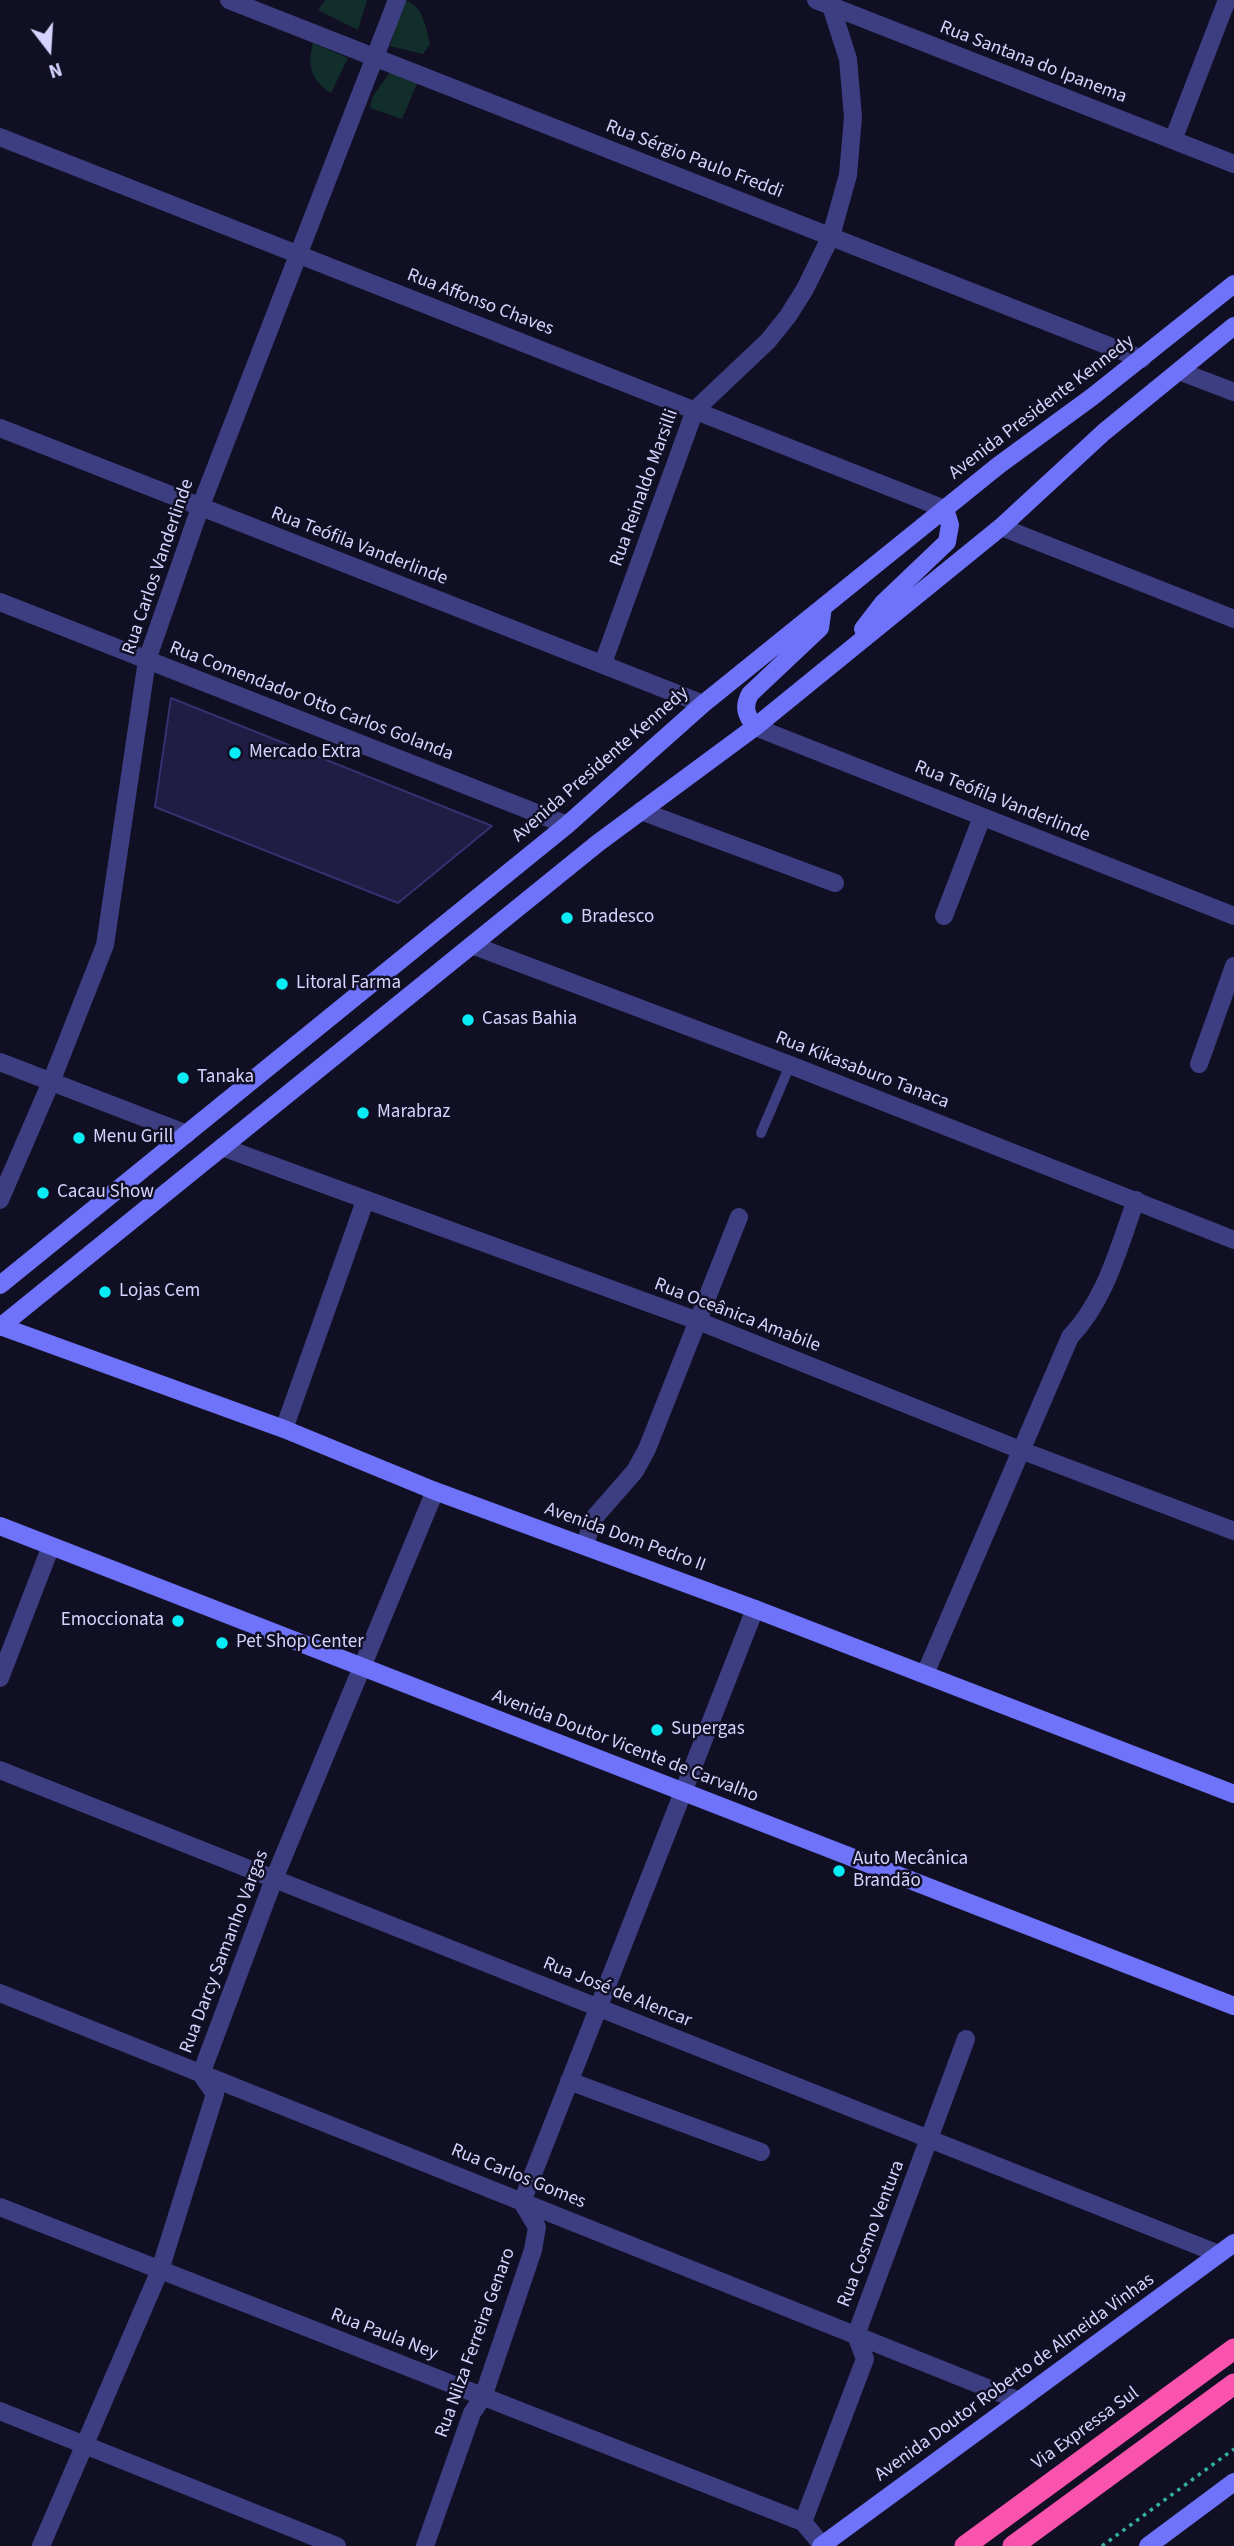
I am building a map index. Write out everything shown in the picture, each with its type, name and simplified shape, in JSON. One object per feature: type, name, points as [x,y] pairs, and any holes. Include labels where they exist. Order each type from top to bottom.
[{"type":"highway","name":"Via Expressa Sul","points":[[965,2545],[1234,2350]]},
{"type":"highway","points":[[1013,2546],[1234,2384]]},
{"type":"main road","name":"Avenida Presidente Kennedy","points":[[0,1286],[567,825],[703,704],[999,465],[1142,359],[1234,284]]},
{"type":"main road","points":[[0,1327],[472,944],[641,811],[755,727],[1001,527],[1104,432],[1234,326]]},
{"type":"main road","points":[[847,651],[883,603],[947,542],[950,526],[945,509]]},
{"type":"main road","points":[[755,727],[746,712],[745,703],[750,694],[820,628],[823,607]]},
{"type":"main road","name":"Avenida Dom Pedro II","points":[[0,1327],[284,1429],[435,1491],[755,1609],[1234,1794]]},
{"type":"main road","name":"Avenida Doutor Vicente de Carvalho","points":[[0,1526],[1234,2006]]},
{"type":"main road","name":"Avenida Doutor Roberto de Almeida Vinhas","points":[[822,2546],[1234,2243]]},
{"type":"main road","points":[[1148,2546],[1234,2482]]},
{"type":"street","name":"Rua Sérgio Paulo Freddi","points":[[229,0],[1142,359]]},
{"type":"street","name":"Rua Carlos Vanderlinde","points":[[0,1200],[105,946],[147,660],[200,509],[397,0]]},
{"type":"street","points":[[1173,140],[1227,0]]},
{"type":"street","name":"Rua Santana do Ipanema","points":[[827,2],[1234,164]]},
{"type":"street","name":"Rua Reinaldo Marsilli","points":[[603,663],[695,410],[760,348],[788,316],[805,289],[831,236],[848,175],[853,117],[848,59],[827,2]]},
{"type":"street","name":"Rua Affonso Chaves","points":[[0,137],[945,509]]},
{"type":"street","points":[[1179,371],[1234,392]]},
{"type":"street","name":"Rua Teófila Vanderlinde","points":[[0,428],[200,509],[703,704]]},
{"type":"street","points":[[1001,527],[1234,619]]},
{"type":"street","name":"Rua Comendador Otto Carlos Golanda","points":[[0,602],[567,825]]},
{"type":"street","name":"Rua Teófila Vanderlinde","points":[[755,727],[1234,916]]},
{"type":"street","points":[[641,811],[835,883]]},
{"type":"street","points":[[944,916],[982,817]]},
{"type":"street","name":"Rua Kikasaburo Tanaca","points":[[472,944],[790,1065],[1234,1240]]},
{"type":"street","points":[[1199,1064],[1234,966]]},
{"type":"street","points":[[0,1062],[187,1134]]},
{"type":"street","name":"Rua Oceânica Amabile","points":[[222,1147],[698,1321],[1023,1451],[1234,1531]]},
{"type":"street","points":[[925,1674],[1070,1337],[1091,1315],[1100,1298],[1136,1200]]},
{"type":"street","points":[[284,1429],[365,1201]]},
{"type":"street","points":[[585,1545],[593,1520],[622,1488],[641,1460],[739,1217]]},
{"type":"street","name":"Rua Darcy Samanho Vargas","points":[[41,2546],[160,2270],[215,2094],[201,2074],[274,1879],[435,1491]]},
{"type":"street","points":[[0,1678],[51,1546]]},
{"type":"street","points":[[522,2202],[755,1609]]},
{"type":"street","name":"Rua José de Alencar","points":[[0,1770],[1219,2254]]},
{"type":"street","name":"Rua Carlos Gomes","points":[[0,1993],[1020,2401]]},
{"type":"street","name":"Rua Cosmo Ventura","points":[[803,2522],[865,2359],[856,2335],[966,2039]]},
{"type":"street","points":[[569,2081],[761,2152]]},
{"type":"street","name":"Rua Nilza Ferreira Genaro","points":[[425,2546],[472,2413],[483,2397],[533,2250],[537,2227],[522,2202]]},
{"type":"street","name":"Rua Paula Ney","points":[[0,2207],[803,2522],[822,2546]]},
{"type":"street","points":[[0,2412],[337,2546]]},
{"type":"lane","points":[[761,1133],[790,1065]]},
{"type":"path","points":[[1101,2546],[1234,2449]]},
{"type":"green space","points":[[325,0],[367,0],[358,30],[318,10]]},
{"type":"green space","points":[[403,0],[415,6],[425,24],[430,44],[423,54],[390,46]]},
{"type":"green space","points":[[313,43],[348,58],[331,93],[319,83],[312,72],[310,58]]},
{"type":"green space","points":[[391,71],[419,79],[402,119],[370,108],[373,96]]},
{"type":"building","name":"Mercado Extra","points":[[171,698],[492,826],[398,903],[155,807]]},
{"type":"place","name":"Mercado Extra","points":[[235,753]]},
{"type":"place","name":"Bradesco","points":[[567,918]]},
{"type":"place","name":"Litoral Farma","points":[[282,984]]},
{"type":"place","name":"Casas Bahia","points":[[468,1020]]},
{"type":"place","name":"Tanaka","points":[[183,1078]]},
{"type":"place","name":"Marabraz","points":[[363,1113]]},
{"type":"place","name":"Menu Grill","points":[[79,1138]]},
{"type":"place","name":"Cacau Show","points":[[43,1193]]},
{"type":"place","name":"Lojas Cem","points":[[105,1292]]},
{"type":"place","name":"Emoccionata","points":[[178,1621]]},
{"type":"place","name":"Pet Shop Center","points":[[222,1643]]},
{"type":"place","name":"Supergas","points":[[657,1730]]},
{"type":"place","name":"Auto Mecânica Brandão","points":[[839,1871]]}]
